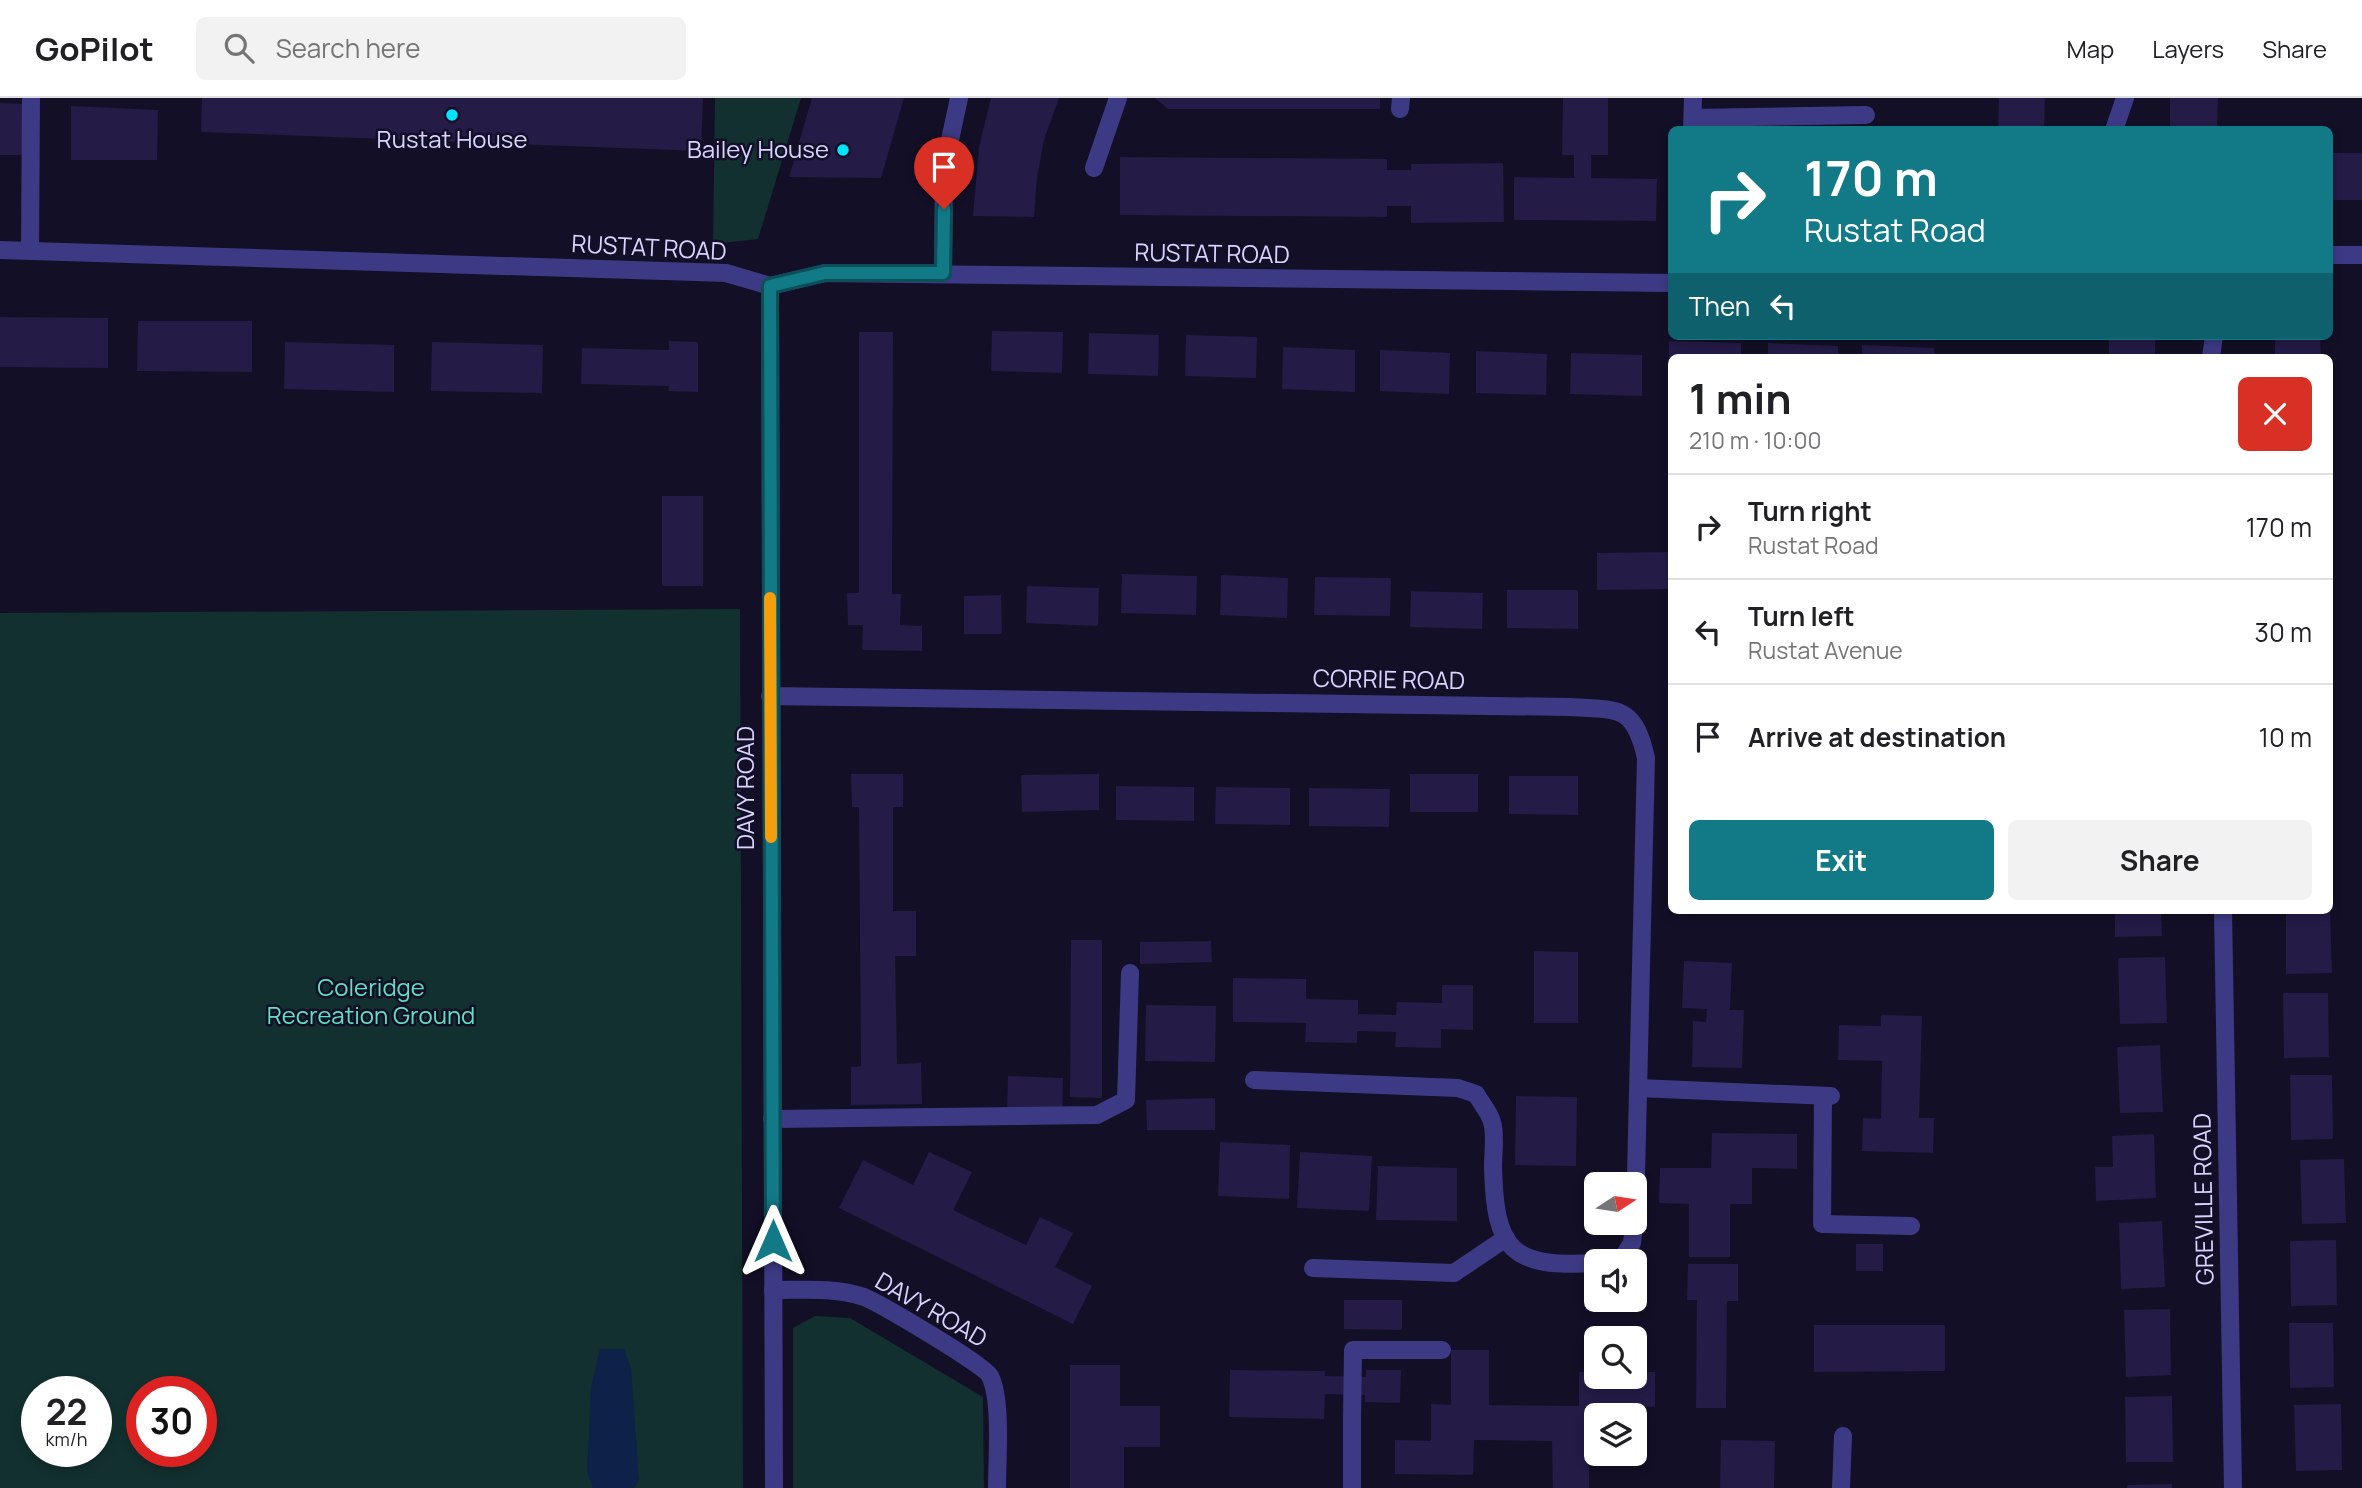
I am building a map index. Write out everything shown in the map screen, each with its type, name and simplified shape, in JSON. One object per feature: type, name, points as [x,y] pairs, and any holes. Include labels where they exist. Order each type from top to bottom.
[{"type":"street","points":[[30,251],[31,98]]},
{"type":"street","points":[[943,273],[944,168],[959,98]]},
{"type":"street","points":[[1094,168],[1118,98]]},
{"type":"street","points":[[1693,98],[1693,124],[1866,115]]},
{"type":"street","points":[[2115,126],[2125,98]]},
{"type":"street","name":"RUSTAT ROAD","points":[[0,250],[726,273],[770,286],[825,273],[1668,283]]},
{"type":"street","points":[[2333,255],[2362,255]]},
{"type":"street","name":"DAVY ROAD","points":[[770,286],[774,1488]]},
{"type":"street","name":"CORRIE ROAD","points":[[770,696],[1556,706],[1615,710],[1633,719],[1641,736],[1646,758],[1636,1217],[1632,1243],[1628,1249]]},
{"type":"street","name":"GREVILLE ROAD","points":[[2223,914],[2233,1488]]},
{"type":"street","points":[[772,1119],[1097,1115],[1126,1100],[1130,973]]},
{"type":"street","points":[[1254,1080],[1458,1088],[1476,1094],[1492,1122],[1494,1204],[1506,1238],[1514,1250],[1535,1261],[1567,1265],[1584,1264]]},
{"type":"street","points":[[1638,1088],[1827,1096],[1822,1224],[1911,1226]]},
{"type":"street","points":[[1313,1268],[1454,1273],[1506,1238]]},
{"type":"street","name":"DAVY ROAD","points":[[773,1290],[838,1291],[865,1298],[969,1358],[989,1373],[996,1391],[997,1488]]},
{"type":"street","points":[[1352,1488],[1353,1350],[1442,1350]]},
{"type":"street","points":[[1841,1488],[1843,1436]]},
{"type":"green space","points":[[715,98],[801,98],[758,239],[713,244]]},
{"type":"green space","name":"Coleridge Recreation Ground","points":[[740,609],[743,1488],[0,1488],[0,613]]},
{"type":"green space","points":[[815,1316],[850,1318],[983,1397],[984,1488],[793,1488],[793,1328]]},
{"type":"water","points":[[600,1349],[624,1349],[631,1368],[639,1480],[634,1488],[593,1488],[587,1472],[591,1387]]},
{"type":"building","name":"Rustat House","points":[[202,98],[703,98],[701,151],[201,132]]},
{"type":"building","name":"Bailey House","points":[[812,98],[904,98],[881,178],[789,177]]},
{"type":"building","points":[[991,98],[1059,98],[1044,140],[1034,217],[973,216],[979,147]]},
{"type":"building","points":[[1155,98],[1380,98],[1380,109],[1168,109]]},
{"type":"building","points":[[1563,98],[1608,98],[1608,155],[1591,155],[1591,178],[1657,179],[1656,221],[1514,220],[1514,177],[1574,178],[1574,155],[1562,155]]},
{"type":"building","points":[[1999,98],[2045,98],[2044,126],[1998,126]]},
{"type":"building","points":[[2170,98],[2218,98],[2217,126],[2170,126]]},
{"type":"building","points":[[0,103],[28,104],[26,155],[0,155]]},
{"type":"building","points":[[71,106],[158,110],[157,160],[71,160]]},
{"type":"building","points":[[2333,153],[2362,153],[2362,200],[2333,200]]},
{"type":"building","points":[[1120,157],[1387,159],[1387,170],[1411,170],[1411,164],[1503,163],[1504,222],[1411,223],[1411,206],[1387,206],[1387,217],[1120,215]]},
{"type":"building","points":[[0,317],[108,318],[108,368],[0,367]]},
{"type":"building","points":[[138,321],[252,321],[252,372],[137,371]]},
{"type":"building","points":[[992,331],[1063,332],[1062,373],[991,371]]},
{"type":"building","points":[[859,332],[893,332],[892,594],[901,594],[900,625],[922,626],[922,651],[862,650],[863,625],[848,625],[847,593],[859,593]]},
{"type":"building","points":[[1089,333],[1159,335],[1158,376],[1088,374]]},
{"type":"building","points":[[1186,335],[1257,337],[1256,378],[1185,376]]},
{"type":"building","points":[[2109,340],[2155,340],[2155,354],[2109,354]]},
{"type":"building","points":[[2275,340],[2320,340],[2321,354],[2275,354]]},
{"type":"building","points":[[669,341],[698,342],[698,392],[668,391],[669,386],[581,384],[582,348],[669,350]]},
{"type":"building","points":[[1669,341],[1741,343],[1741,354],[1669,354]]},
{"type":"building","points":[[285,342],[394,345],[394,392],[284,389]]},
{"type":"building","points":[[432,342],[543,345],[542,393],[431,391]]},
{"type":"building","points":[[1768,343],[1838,346],[1838,354],[1768,354]]},
{"type":"building","points":[[1862,345],[1934,348],[1934,354],[1862,354]]},
{"type":"building","points":[[1283,347],[1355,350],[1355,392],[1282,389]]},
{"type":"building","points":[[1380,350],[1450,353],[1449,394],[1380,391]]},
{"type":"building","points":[[1476,351],[1547,354],[1546,395],[1476,393]]},
{"type":"building","points":[[1571,353],[1642,355],[1642,396],[1570,394]]},
{"type":"building","points":[[662,496],[703,496],[703,586],[662,586]]},
{"type":"building","points":[[1668,552],[1668,589],[1597,590],[1597,553]]},
{"type":"building","points":[[1122,574],[1197,576],[1196,615],[1121,613]]},
{"type":"building","points":[[1221,575],[1288,578],[1287,618],[1220,615]]},
{"type":"building","points":[[1315,577],[1391,578],[1390,616],[1314,615]]},
{"type":"building","points":[[1027,586],[1099,588],[1098,626],[1026,623]]},
{"type":"building","points":[[1507,590],[1578,590],[1578,629],[1507,628]]},
{"type":"building","points":[[1411,591],[1483,593],[1482,629],[1410,627]]},
{"type":"building","points":[[1001,595],[1002,634],[964,634],[964,596]]},
{"type":"building","points":[[851,774],[903,774],[903,807],[893,807],[893,911],[916,911],[916,956],[895,956],[897,1064],[921,1063],[922,1104],[851,1105],[851,1067],[861,1066],[859,807],[852,807]]},
{"type":"building","points":[[1099,774],[1099,810],[1022,812],[1021,775]]},
{"type":"building","points":[[1410,774],[1478,774],[1478,812],[1410,812]]},
{"type":"building","points":[[1509,776],[1578,776],[1578,815],[1509,814]]},
{"type":"building","points":[[1116,786],[1194,787],[1194,821],[1116,820]]},
{"type":"building","points":[[1216,787],[1290,788],[1290,825],[1215,824]]},
{"type":"building","points":[[1309,788],[1390,789],[1389,827],[1309,826]]},
{"type":"building","points":[[2115,914],[2161,914],[2162,936],[2115,937]]},
{"type":"building","points":[[2286,914],[2330,914],[2332,973],[2286,974]]},
{"type":"building","points":[[1071,940],[1102,940],[1102,1098],[1070,1097]]},
{"type":"building","points":[[1211,941],[1212,962],[1140,964],[1140,942]]},
{"type":"building","points":[[1534,951],[1578,952],[1578,1023],[1534,1023]]},
{"type":"building","points":[[2165,957],[2167,1023],[2120,1024],[2118,958]]},
{"type":"building","points":[[1684,961],[1732,963],[1730,1010],[1744,1010],[1742,1068],[1692,1067],[1693,1021],[1706,1022],[1707,1009],[1682,1008]]},
{"type":"building","points":[[1233,978],[1306,979],[1306,999],[1358,1000],[1358,1014],[1396,1015],[1397,1002],[1442,1003],[1442,985],[1473,985],[1473,1030],[1441,1029],[1441,1048],[1395,1047],[1396,1032],[1357,1031],[1357,1043],[1305,1042],[1306,1023],[1233,1022]]},
{"type":"building","points":[[2283,993],[2328,993],[2329,1057],[2284,1058]]},
{"type":"building","points":[[1146,1005],[1216,1006],[1215,1062],[1145,1061]]},
{"type":"building","points":[[1881,1015],[1922,1016],[1919,1118],[1934,1118],[1933,1153],[1862,1151],[1863,1118],[1881,1119],[1882,1061],[1838,1060],[1839,1025],[1881,1026]]},
{"type":"building","points":[[2160,1045],[2163,1112],[2120,1113],[2117,1047]]},
{"type":"building","points":[[2290,1075],[2332,1075],[2333,1139],[2291,1140]]},
{"type":"building","points":[[1008,1076],[1063,1078],[1062,1115],[1007,1113]]},
{"type":"building","points":[[1516,1096],[1577,1097],[1576,1166],[1515,1165]]},
{"type":"building","points":[[1215,1098],[1215,1130],[1147,1130],[1146,1100]]},
{"type":"building","points":[[1712,1133],[1797,1134],[1797,1169],[1752,1168],[1752,1204],[1730,1204],[1730,1257],[1689,1257],[1689,1204],[1659,1203],[1660,1168],[1711,1168]]},
{"type":"building","points":[[2154,1134],[2156,1198],[2096,1201],[2095,1167],[2113,1167],[2112,1136]]},
{"type":"building","points":[[1220,1142],[1290,1145],[1289,1199],[1218,1196]]},
{"type":"building","points":[[929,1152],[972,1172],[953,1210],[1026,1245],[1040,1217],[1073,1233],[1055,1267],[1092,1286],[1073,1324],[839,1208],[863,1160],[913,1185]]},
{"type":"building","points":[[1300,1152],[1372,1156],[1369,1211],[1297,1208]]},
{"type":"building","points":[[2344,1159],[2346,1223],[2302,1224],[2300,1160]]},
{"type":"building","points":[[1378,1166],[1457,1168],[1457,1221],[1376,1220]]},
{"type":"building","points":[[2162,1221],[2165,1287],[2121,1289],[2119,1223]]},
{"type":"building","points":[[2336,1240],[2337,1305],[2291,1306],[2290,1241]]},
{"type":"building","points":[[1856,1244],[1883,1244],[1883,1271],[1856,1271]]},
{"type":"building","points":[[1688,1264],[1738,1264],[1738,1301],[1727,1301],[1726,1408],[1696,1408],[1697,1300],[1687,1300]]},
{"type":"building","points":[[1344,1300],[1402,1300],[1402,1330],[1344,1329]]},
{"type":"building","points":[[2170,1309],[2171,1375],[2126,1377],[2124,1310]]},
{"type":"building","points":[[2289,1323],[2333,1323],[2334,1387],[2290,1388]]},
{"type":"building","points":[[1814,1325],[1945,1325],[1945,1371],[1814,1372]]},
{"type":"building","points":[[1451,1350],[1489,1350],[1489,1405],[1579,1406],[1579,1372],[1584,1372],[1584,1389],[1647,1389],[1647,1372],[1655,1372],[1655,1407],[1647,1407],[1647,1403],[1584,1403],[1584,1466],[1589,1466],[1589,1488],[1553,1488],[1552,1441],[1474,1440],[1473,1475],[1395,1474],[1395,1440],[1431,1441],[1431,1404],[1451,1405]]},
{"type":"building","points":[[1070,1365],[1120,1365],[1120,1406],[1160,1406],[1160,1447],[1124,1447],[1124,1488],[1070,1488]]},
{"type":"building","points":[[1230,1370],[1325,1371],[1325,1376],[1366,1377],[1366,1370],[1401,1370],[1400,1403],[1365,1402],[1365,1395],[1325,1394],[1324,1419],[1229,1417]]},
{"type":"building","points":[[2172,1396],[2173,1462],[2126,1462],[2125,1397]]},
{"type":"building","points":[[2341,1404],[2342,1470],[2296,1471],[2294,1405]]},
{"type":"building","points":[[1721,1440],[1775,1441],[1774,1488],[1720,1488]]},
{"type":"building","points":[[2172,1484],[2172,1488],[2127,1488],[2127,1485]]},
{"type":"slow traffic","points":[[770,598],[771,837]]},
{"type":"place","name":"Rustat House","points":[[452,115]]},
{"type":"place","name":"Bailey House","points":[[843,150]]},
{"type":"route","points":[[773,1241],[770,286],[825,273],[943,273],[944,209]]}]
